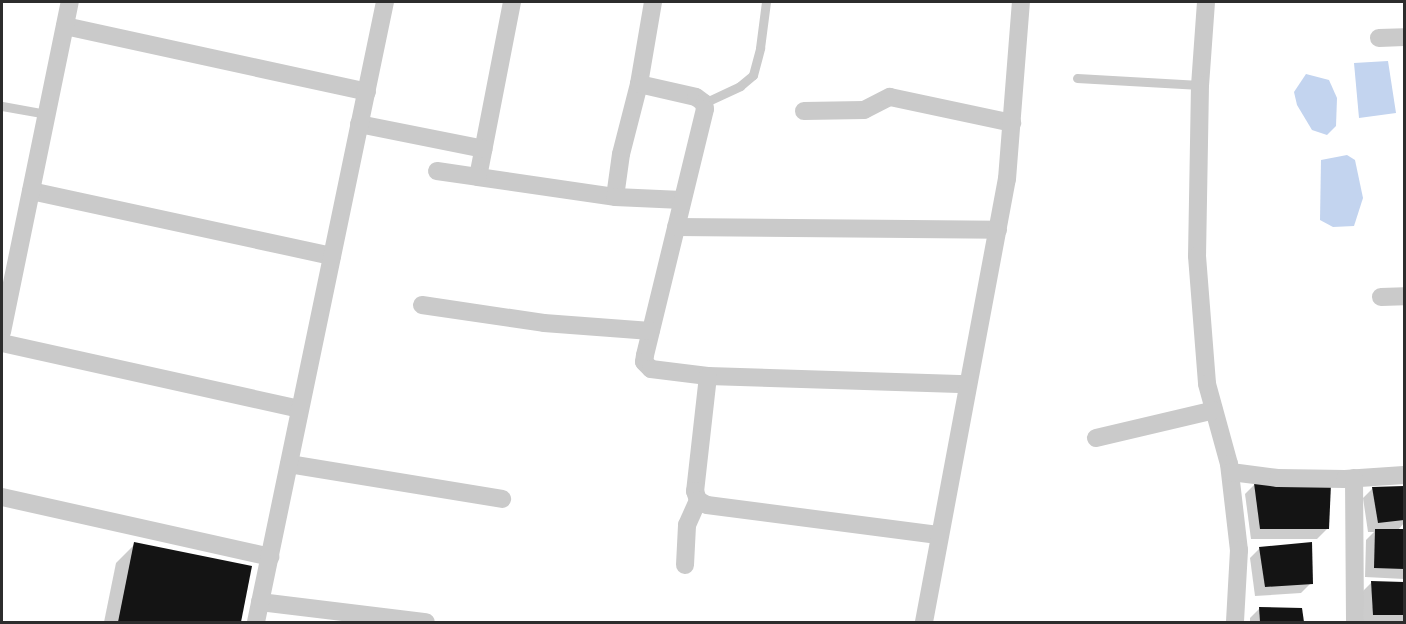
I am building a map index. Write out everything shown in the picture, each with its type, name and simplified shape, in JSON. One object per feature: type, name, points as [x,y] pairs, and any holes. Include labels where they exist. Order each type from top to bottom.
[{"type":"street","points":[[2,332],[12,262],[31,191],[70,2]]},
{"type":"street","points":[[256,622],[386,2]]},
{"type":"street","points":[[478,177],[512,2]]},
{"type":"street","points":[[615,196],[621,154],[639,84],[653,2]]},
{"type":"street","points":[[924,622],[938,535],[965,411],[967,384],[1007,179],[1022,2]]},
{"type":"street","points":[[1206,2],[1200,85],[1197,256],[1207,384],[1230,472],[1239,550],[1235,622]]},
{"type":"street","points":[[65,26],[367,92]]},
{"type":"street","points":[[1379,38],[1404,37]]},
{"type":"street","points":[[639,84],[696,97],[704,103],[705,109],[644,362],[651,369],[708,376],[967,384]]},
{"type":"street","points":[[804,111],[864,110],[890,97],[1012,123]]},
{"type":"street","points":[[359,124],[484,149]]},
{"type":"street","points":[[437,171],[615,196],[682,200]]},
{"type":"street","points":[[31,191],[332,256]]},
{"type":"street","points":[[676,227],[998,230]]},
{"type":"street","points":[[1382,297],[1404,296]]},
{"type":"street","points":[[422,305],[544,323],[651,330]]},
{"type":"street","points":[[2,343],[300,409]]},
{"type":"street","points":[[685,565],[687,525],[698,500],[695,491],[708,376]]},
{"type":"street","points":[[1096,438],[1214,410]]},
{"type":"street","points":[[289,464],[502,499]]},
{"type":"street","points":[[1230,472],[1278,478],[1354,478],[1404,475]]},
{"type":"street","points":[[1354,478],[1355,622]]},
{"type":"street","points":[[2,497],[270,556]]},
{"type":"street","points":[[698,500],[707,505],[938,535]]},
{"type":"street","points":[[260,602],[426,622]]},
{"type":"lane","points":[[704,103],[740,86],[753,75],[760,48],[766,2]]},
{"type":"lane","points":[[1077,78],[1200,85]]},
{"type":"lane","points":[[2,106],[47,114]]},
{"type":"water","points":[[1388,61],[1396,113],[1359,118],[1354,63]]},
{"type":"water","points":[[1306,74],[1329,80],[1337,98],[1336,126],[1327,135],[1312,130],[1297,105],[1294,92]]},
{"type":"water","points":[[1347,155],[1355,160],[1363,198],[1354,226],[1333,227],[1320,220],[1321,160]]},
{"type":"building","points":[[1254,483],[1331,484],[1329,529],[1260,529]]},
{"type":"building","points":[[1404,486],[1404,520],[1378,523],[1372,487]]},
{"type":"building","points":[[1375,529],[1404,529],[1404,569],[1374,568]]},
{"type":"building","points":[[134,542],[252,566],[241,622],[118,622]]},
{"type":"building","points":[[1312,542],[1313,584],[1265,587],[1259,547]]},
{"type":"building","points":[[1371,581],[1404,582],[1404,615],[1373,615]]},
{"type":"building","points":[[1259,607],[1302,608],[1304,622],[1260,622]]}]
